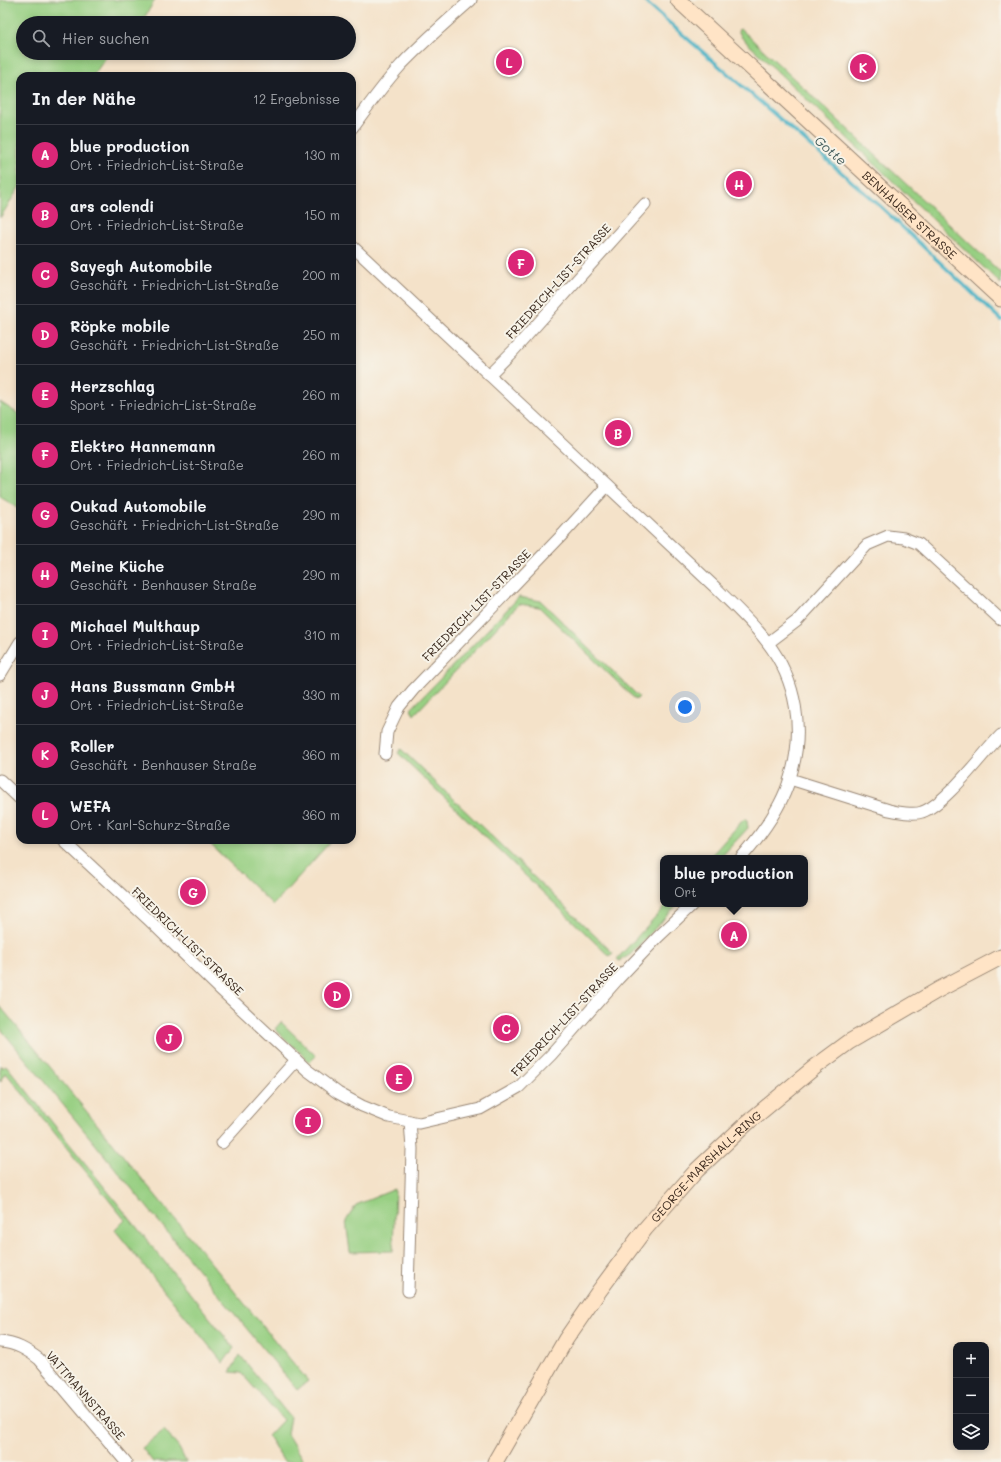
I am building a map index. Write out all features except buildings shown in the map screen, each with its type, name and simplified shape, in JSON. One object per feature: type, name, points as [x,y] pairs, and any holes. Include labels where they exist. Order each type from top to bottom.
[{"type":"main road","name":"BENHAUSER STRASSE","points":[[678,0],[1001,299]]},
{"type":"main road","name":"GEORGE-MARSHALL-RING","points":[[495,1462],[566,1339],[598,1291],[645,1230],[697,1170],[746,1124],[815,1067],[849,1042],[938,990],[1001,957]]},
{"type":"street","points":[[356,123],[380,90],[402,65],[424,42],[471,0]]},
{"type":"street","name":"FRIEDRICH-LIST-STRASSE","points":[[489,375],[517,347],[645,204]]},
{"type":"street","points":[[356,250],[717,589],[752,624],[768,643],[783,669],[795,701],[798,732],[795,759],[790,779],[782,799],[760,835],[743,855]]},
{"type":"street","name":"FRIEDRICH-LIST-STRASSE","points":[[385,754],[387,732],[399,707],[607,486]]},
{"type":"street","points":[[768,643],[797,621],[867,545],[888,536],[904,538],[919,544],[1001,620]]},
{"type":"street","points":[[0,674],[16,648]]},
{"type":"street","points":[[790,779],[888,810],[900,813],[921,813],[937,804],[1001,735]]},
{"type":"street","points":[[0,780],[16,795]]},
{"type":"street","name":"FRIEDRICH-LIST-STRASSE","points":[[67,844],[146,916],[195,966],[296,1060],[338,1093],[362,1106],[389,1117],[419,1122],[445,1118],[480,1109],[519,1087],[551,1055],[658,937],[690,907]]},
{"type":"street","points":[[222,1143],[296,1060]]},
{"type":"street","points":[[408,1292],[412,1149],[410,1121]]},
{"type":"street","name":"VATTMANNSTRASSE","points":[[0,1342],[10,1342],[22,1347],[39,1359],[126,1462]]},
{"type":"green space","points":[[0,0],[155,0],[145,16],[16,16],[16,60],[104,60],[96,72],[16,72],[16,192],[0,218]]},
{"type":"green space","points":[[741,29],[1001,273],[1001,284],[742,38],[738,30]]},
{"type":"green space","points":[[0,402],[16,412],[16,507],[0,497]]},
{"type":"green space","points":[[519,597],[541,601],[639,697],[636,700],[539,607],[519,604],[414,715],[411,709]]},
{"type":"green space","points":[[401,749],[613,953],[609,956],[398,753]]},
{"type":"green space","points":[[744,819],[747,821],[748,828],[723,855],[712,855]]},
{"type":"green space","points":[[210,844],[328,844],[273,905]]},
{"type":"green space","points":[[664,907],[675,907],[630,955],[619,961],[617,959]]},
{"type":"green space","points":[[0,1006],[308,1381],[297,1390],[0,1028]]},
{"type":"green space","points":[[281,1022],[316,1056],[310,1062],[275,1029]]},
{"type":"green space","points":[[0,1065],[2,1068],[6,1065],[234,1348],[223,1363],[115,1230],[125,1220],[6,1073],[0,1082]]},
{"type":"green space","points":[[395,1189],[393,1251],[350,1252],[346,1221],[356,1205]]},
{"type":"green space","points":[[240,1355],[290,1417],[287,1434],[304,1462],[284,1462],[268,1436],[283,1420],[241,1373],[230,1372]]},
{"type":"green space","points":[[164,1430],[179,1448],[186,1462],[153,1462],[142,1448]]},
{"type":"waterway","name":"Gotte","points":[[643,0],[880,206],[1001,320]]},
{"type":"place","name":"WEFA","points":[[509,62]]},
{"type":"place","name":"Roller","points":[[863,67]]},
{"type":"place","name":"Meine Küche","points":[[739,184]]},
{"type":"place","name":"Elektro Hannemann","points":[[521,263]]},
{"type":"place","name":"ars colendi","points":[[618,433]]},
{"type":"place","name":"Oukad Automobile","points":[[193,892]]},
{"type":"place","name":"blue production","points":[[734,935]]},
{"type":"place","name":"Röpke mobile","points":[[337,995]]},
{"type":"place","name":"Sayegh Automobile","points":[[506,1028]]},
{"type":"place","name":"Hans Bussmann GmbH","points":[[169,1038]]},
{"type":"place","name":"Herzschlag","points":[[399,1078]]},
{"type":"place","name":"Michael Multhaup","points":[[308,1121]]}]
